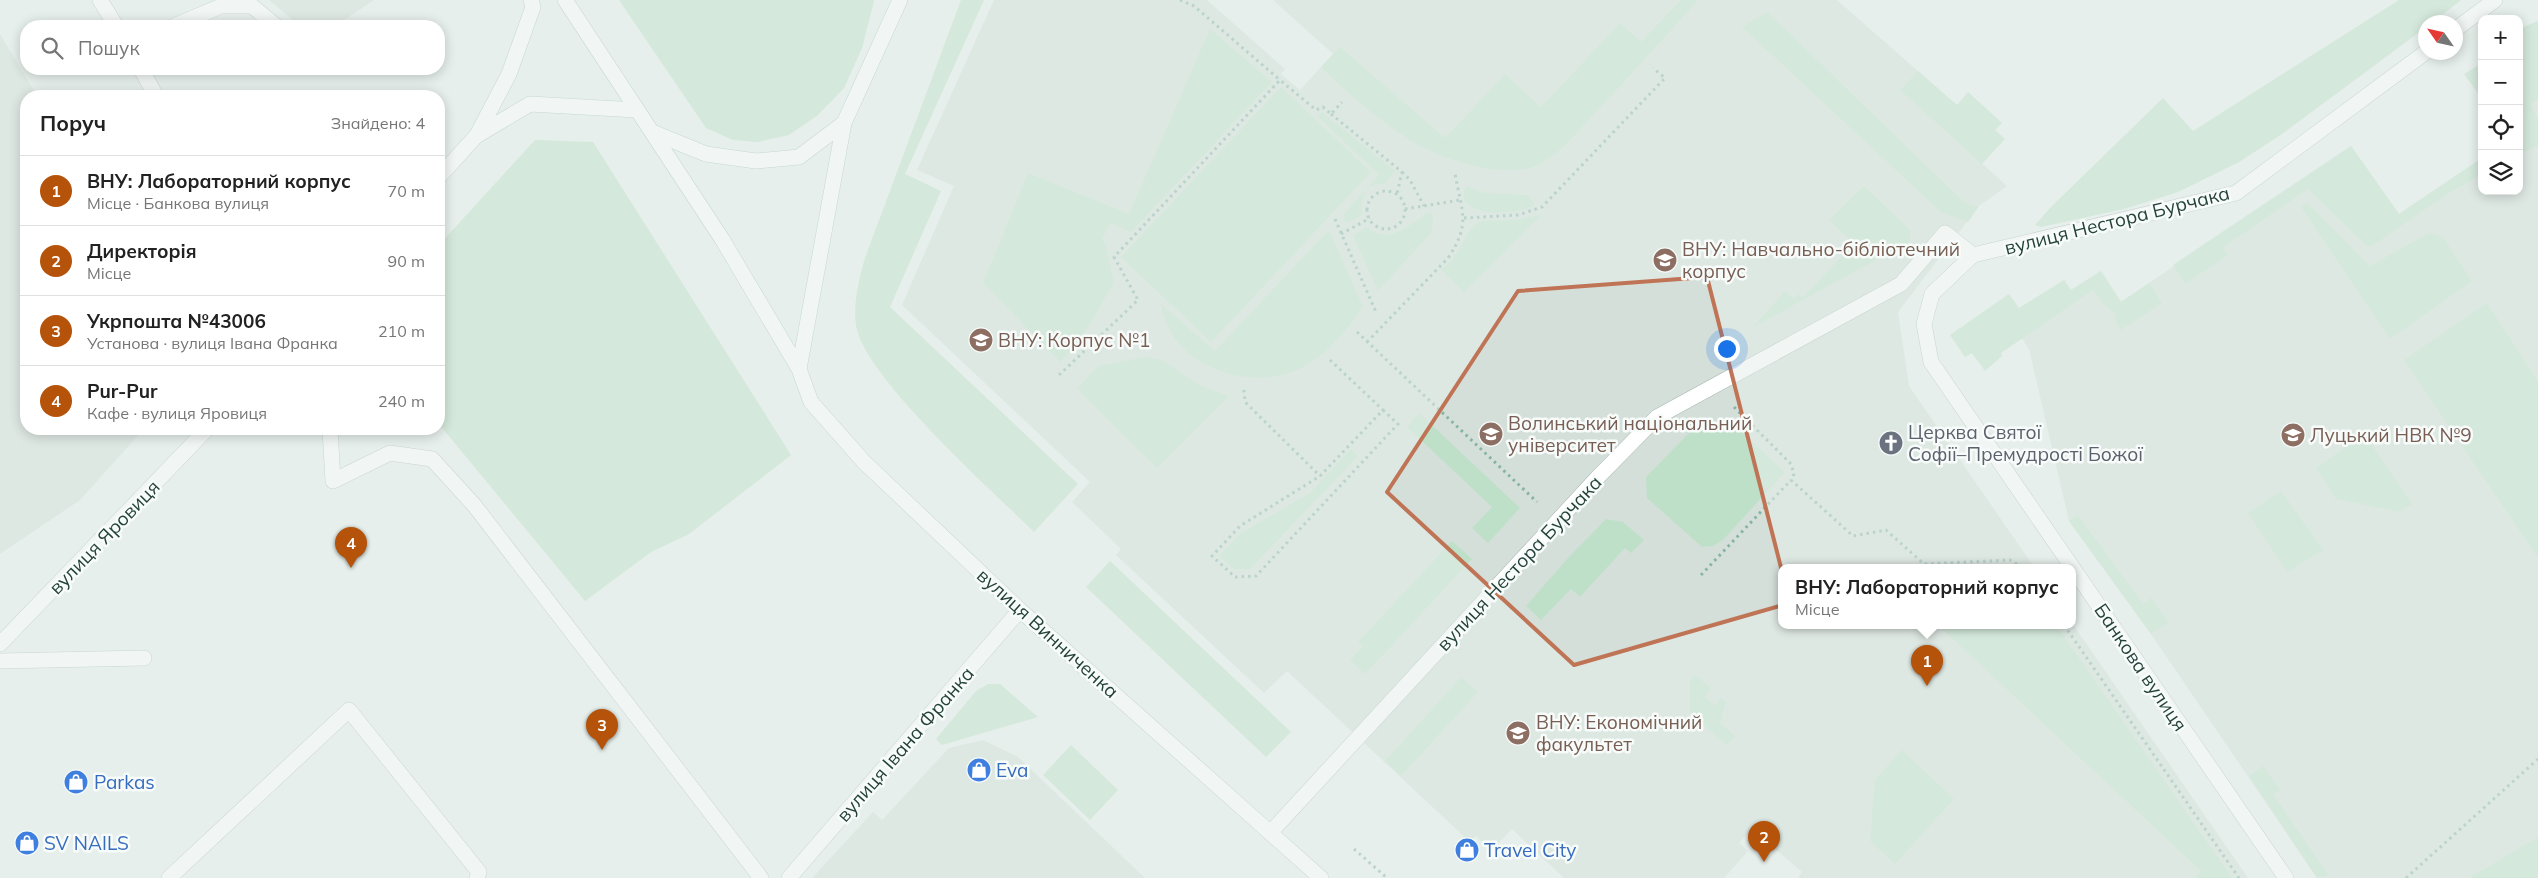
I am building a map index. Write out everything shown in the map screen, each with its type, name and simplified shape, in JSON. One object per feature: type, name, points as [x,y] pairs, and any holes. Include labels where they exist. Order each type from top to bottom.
[{"type":"street","points":[[100,0],[112,20]]},
{"type":"street","points":[[445,170],[476,136],[509,74],[533,7],[531,0]]},
{"type":"street","name":"вулиця Винниченка","points":[[565,0],[722,239],[799,369],[811,402],[864,462],[1020,610],[1321,878]]},
{"type":"street","points":[[799,369],[844,123],[899,0]]},
{"type":"street","points":[[2463,25],[2495,0]]},
{"type":"street","points":[[188,20],[221,6],[252,6],[269,20]]},
{"type":"street","name":"вулиця Нестора Бурчака","points":[[1270,833],[1558,521],[1657,417],[1900,284],[1945,233],[1973,255],[2236,193],[2418,58]]},
{"type":"street","points":[[144,75],[153,90]]},
{"type":"street","points":[[476,136],[530,104],[637,110]]},
{"type":"street","points":[[652,132],[706,154],[756,161],[799,157],[844,123]]},
{"type":"street","name":"Банкова вулиця","points":[[1973,255],[1932,294],[1924,324],[1931,362],[2070,564]]},
{"type":"street","name":"вулиця Яровиця","points":[[0,644],[201,435]]},
{"type":"street","points":[[330,435],[333,481],[390,452],[432,459],[474,505],[761,878]]},
{"type":"street","name":"Банкова вулиця","points":[[2076,573],[2286,878]]},
{"type":"street","name":"вулиця Івана Франка","points":[[789,878],[1020,610]]},
{"type":"street","points":[[0,662],[144,658]]},
{"type":"street","points":[[169,878],[350,710],[479,872],[477,878]]},
{"type":"path","points":[[1180,0],[1194,6],[1316,110],[1323,107],[1402,172],[1410,180],[1424,206]]},
{"type":"path","points":[[1464,218],[1518,215],[1542,207],[1665,78],[1653,68]]},
{"type":"path","points":[[1059,375],[1138,300],[1114,257],[1280,80]]},
{"type":"path","points":[[1331,114],[1342,102]]},
{"type":"path","points":[[1397,194],[1402,172]]},
{"type":"path","points":[[1367,342],[1448,258],[1462,233],[1464,218],[1456,174]]},
{"type":"path","points":[[1386,190],[1397,194],[1401,198],[1405,209],[1402,221],[1391,228],[1378,226],[1370,218],[1368,205],[1375,195],[1386,190]]},
{"type":"path","points":[[1405,209],[1460,200]]},
{"type":"path","points":[[1341,234],[1370,218]]},
{"type":"path","points":[[1335,219],[1376,312]]},
{"type":"path","points":[[1357,332],[1558,521]]},
{"type":"path","points":[[1330,360],[1398,424],[1256,576],[1235,578],[1212,556],[1240,526],[1320,476],[1383,410]]},
{"type":"path","points":[[1702,575],[1791,480],[1794,474],[1791,464],[1714,386]]},
{"type":"path","points":[[1244,390],[1245,402],[1320,476]]},
{"type":"path","points":[[1791,480],[1853,536],[1886,530],[1924,564],[2010,560],[2017,564]]},
{"type":"path","points":[[2067,629],[2239,878]]},
{"type":"path","points":[[2406,878],[2538,759]]},
{"type":"path","points":[[1354,849],[1387,878]]},
{"type":"highlighted area","points":[[1707,277],[1790,603],[1574,665],[1387,492],[1518,291]]},
{"type":"shaded area","points":[[269,0],[374,0],[344,20],[293,20]]},
{"type":"shaded area","name":"Волинський національний університет","points":[[994,0],[1207,0],[1285,69],[1281,74],[1300,90],[1333,54],[1273,0],[1837,0],[1918,71],[1901,90],[2007,186],[1979,206],[1898,312],[1909,386],[2032,564],[1778,564],[1778,629],[2076,629],[2248,878],[1798,878],[1802,872],[1752,829],[1739,843],[1748,851],[1724,878],[1564,878],[1512,829],[1491,851],[1476,836],[1470,842],[1287,671],[1264,693],[1116,555],[1121,549],[1072,502],[1090,482],[902,305],[954,186],[917,170]]},
{"type":"shaded area","name":"Луцький НВК №9","points":[[2538,26],[2538,878],[2317,878],[2151,634],[2069,521],[2029,349],[2007,316],[2064,280],[2071,290],[2101,271],[2121,302],[2351,146],[2399,214],[2478,161],[2478,195],[2523,195],[2523,35]]},
{"type":"shaded area","points":[[0,34],[20,68],[20,75],[24,75],[33,90],[20,90],[20,435],[139,435],[80,500],[0,554]]},
{"type":"shaded area","points":[[983,740],[1018,757],[1145,878],[812,878],[873,812],[882,820],[949,748]]},
{"type":"green space","points":[[619,0],[874,1],[862,48],[844,88],[818,115],[789,135],[758,142],[733,140],[706,128]]},
{"type":"green space","points":[[961,0],[984,0],[905,174],[941,191],[890,307],[1078,484],[1034,532],[933,433],[905,402],[881,373],[864,347],[856,325],[856,300],[865,258]]},
{"type":"green space","points":[[1681,0],[1698,0],[1568,142],[1548,159],[1527,168],[1497,170],[1464,163],[1434,153],[1397,132],[1342,88],[1321,67],[1340,47],[1445,138],[1505,74],[1541,107],[1620,23],[1641,42]]},
{"type":"green space","points":[[2399,0],[2461,0],[2442,15],[2418,15],[2418,33],[2282,134],[2239,162],[2178,192],[2124,209],[2041,227],[2035,225],[2051,207],[2163,98],[2193,131]]},
{"type":"green space","points":[[1767,12],[1964,202],[1973,206],[1979,206],[1968,222],[1941,212],[1742,27]]},
{"type":"green space","points":[[2538,21],[2538,100],[2531,103],[2538,120],[2538,146],[2523,152],[2523,60],[2523,27]]},
{"type":"green space","points":[[1210,29],[1272,82],[1131,232],[1110,223],[1102,240],[1105,243],[1114,283],[1076,346],[1060,362],[983,283],[1028,173],[1129,214]]},
{"type":"green space","points":[[2478,65],[2478,93],[2464,74]]},
{"type":"green space","points":[[1918,71],[1957,105],[1968,92],[2002,123],[1995,130],[2005,139],[1982,164],[1900,90]]},
{"type":"green space","points":[[1281,87],[1371,172],[1211,342],[1121,257]]},
{"type":"green space","points":[[1322,112],[1395,171],[1384,184],[1377,184],[1368,189],[1363,198],[1362,215],[1347,223],[1343,215],[1379,175],[1318,117]]},
{"type":"green space","points":[[535,140],[593,142],[791,455],[689,534],[651,552],[585,601],[445,431],[445,238]]},
{"type":"green space","points":[[2351,146],[2399,214],[2478,161],[2478,176],[2449,193],[2372,246],[2367,246],[2308,189],[2223,247],[2228,255],[2185,284],[2173,265]]},
{"type":"green space","points":[[1466,186],[1483,193],[1527,195],[1535,204],[1517,211],[1490,212],[1478,209],[1468,204],[1464,197]]},
{"type":"green space","points":[[1864,186],[1910,230],[1910,241],[1752,328],[1785,291],[1794,299],[1798,294],[1802,298],[1852,246],[1850,240],[1829,220]]},
{"type":"green space","points":[[2307,203],[2370,266],[2429,233],[2443,237],[2472,281],[2390,339],[2301,207]]},
{"type":"green space","points":[[1431,211],[1433,220],[1431,233],[1378,291],[1353,235],[1367,227],[1375,233],[1383,235],[1392,234],[1408,227]]},
{"type":"green space","points":[[1541,215],[1464,292],[1441,270],[1452,261],[1468,233],[1476,224],[1483,221],[1515,220]]},
{"type":"green space","points":[[1329,230],[1363,307],[1328,349],[1301,368],[1280,375],[1258,378],[1214,369],[1195,358],[1179,343],[1167,325],[1161,304],[1215,351]]},
{"type":"green space","points":[[2101,271],[2121,302],[2149,283],[2162,303],[2121,330],[2114,318],[2116,314],[2104,305],[2093,290],[2001,353],[2002,356],[1985,371],[1972,353],[1965,357],[1950,335],[2009,294],[2019,308],[2064,280],[2071,290]]},
{"type":"green space","points":[[2487,303],[2538,381],[2538,558],[2404,360]]},
{"type":"green space","points":[[1145,357],[1162,360],[1201,386],[1229,396],[1157,468],[1077,389],[1098,366]]},
{"type":"green space","points":[[1419,413],[1520,508],[1488,543],[1472,528],[1492,507],[1407,427]]},
{"type":"green space","points":[[1738,429],[1785,472],[1723,540],[1713,546],[1702,547],[1647,498],[1646,477],[1692,430]]},
{"type":"green space","points":[[2364,434],[2412,504],[2399,512],[2336,499],[2316,468]]},
{"type":"green space","points":[[1351,449],[1358,456],[1250,569],[1234,569],[1219,556],[1241,533],[1310,493]]},
{"type":"green space","points":[[2281,491],[2323,550],[2287,572],[2248,513]]},
{"type":"green space","points":[[2078,515],[2143,604],[2151,598],[2168,622],[2151,634],[2069,521]]},
{"type":"green space","points":[[1606,519],[1623,522],[1644,540],[1631,553],[1625,548],[1580,597],[1571,589],[1541,620],[1526,606],[1568,558]]},
{"type":"green space","points":[[1452,541],[1472,559],[1365,674],[1350,660],[1363,646],[1358,642]]},
{"type":"green space","points":[[1110,561],[1291,732],[1266,757],[1086,587]]},
{"type":"green space","points":[[1942,629],[2059,629],[2232,878],[2195,878],[2201,871]]},
{"type":"green space","points":[[1695,675],[1711,688],[1705,697],[1715,706],[1721,698],[1726,702],[1720,723],[1735,736],[1727,745],[1690,713],[1690,680]]},
{"type":"green space","points":[[1461,677],[1478,692],[1401,776],[1385,761]]},
{"type":"green space","points":[[988,684],[1000,684],[1038,717],[942,745],[936,739],[976,691]]},
{"type":"green space","points":[[1071,745],[1118,790],[1090,820],[1043,775]]},
{"type":"green space","points":[[1902,750],[1954,799],[1895,864],[1870,841],[1875,780]]},
{"type":"green space","points":[[2263,766],[2280,790],[2273,794],[2328,875],[2317,878],[2249,776]]},
{"type":"green space","points":[[2538,837],[2538,878],[2469,878]]},
{"type":"place","name":"ВНУ: Навчально-бібліотечний корпус","points":[[1665,260]]},
{"type":"place","name":"ВНУ: Корпус №1","points":[[981,340]]},
{"type":"place","name":"Волинський національний університет","points":[[1491,434]]},
{"type":"place","name":"Луцький НВК №9","points":[[2293,435]]},
{"type":"place","name":"Церква Святої Софії–Премудрості Божої","points":[[1891,443]]},
{"type":"place","name":"Pur-Pur","points":[[351,568]]},
{"type":"place","name":"ВНУ: Лабораторний корпус","points":[[1927,686]]},
{"type":"place","name":"ВНУ: Економічний факультет","points":[[1518,733]]},
{"type":"place","name":"Укрпошта №43006","points":[[602,750]]},
{"type":"place","name":"Eva","points":[[979,770]]},
{"type":"place","name":"Parkas","points":[[76,782]]},
{"type":"place","name":"SV NAILS","points":[[27,843]]},
{"type":"place","name":"Travel City","points":[[1467,850]]},
{"type":"place","name":"Директорія","points":[[1764,862]]}]
